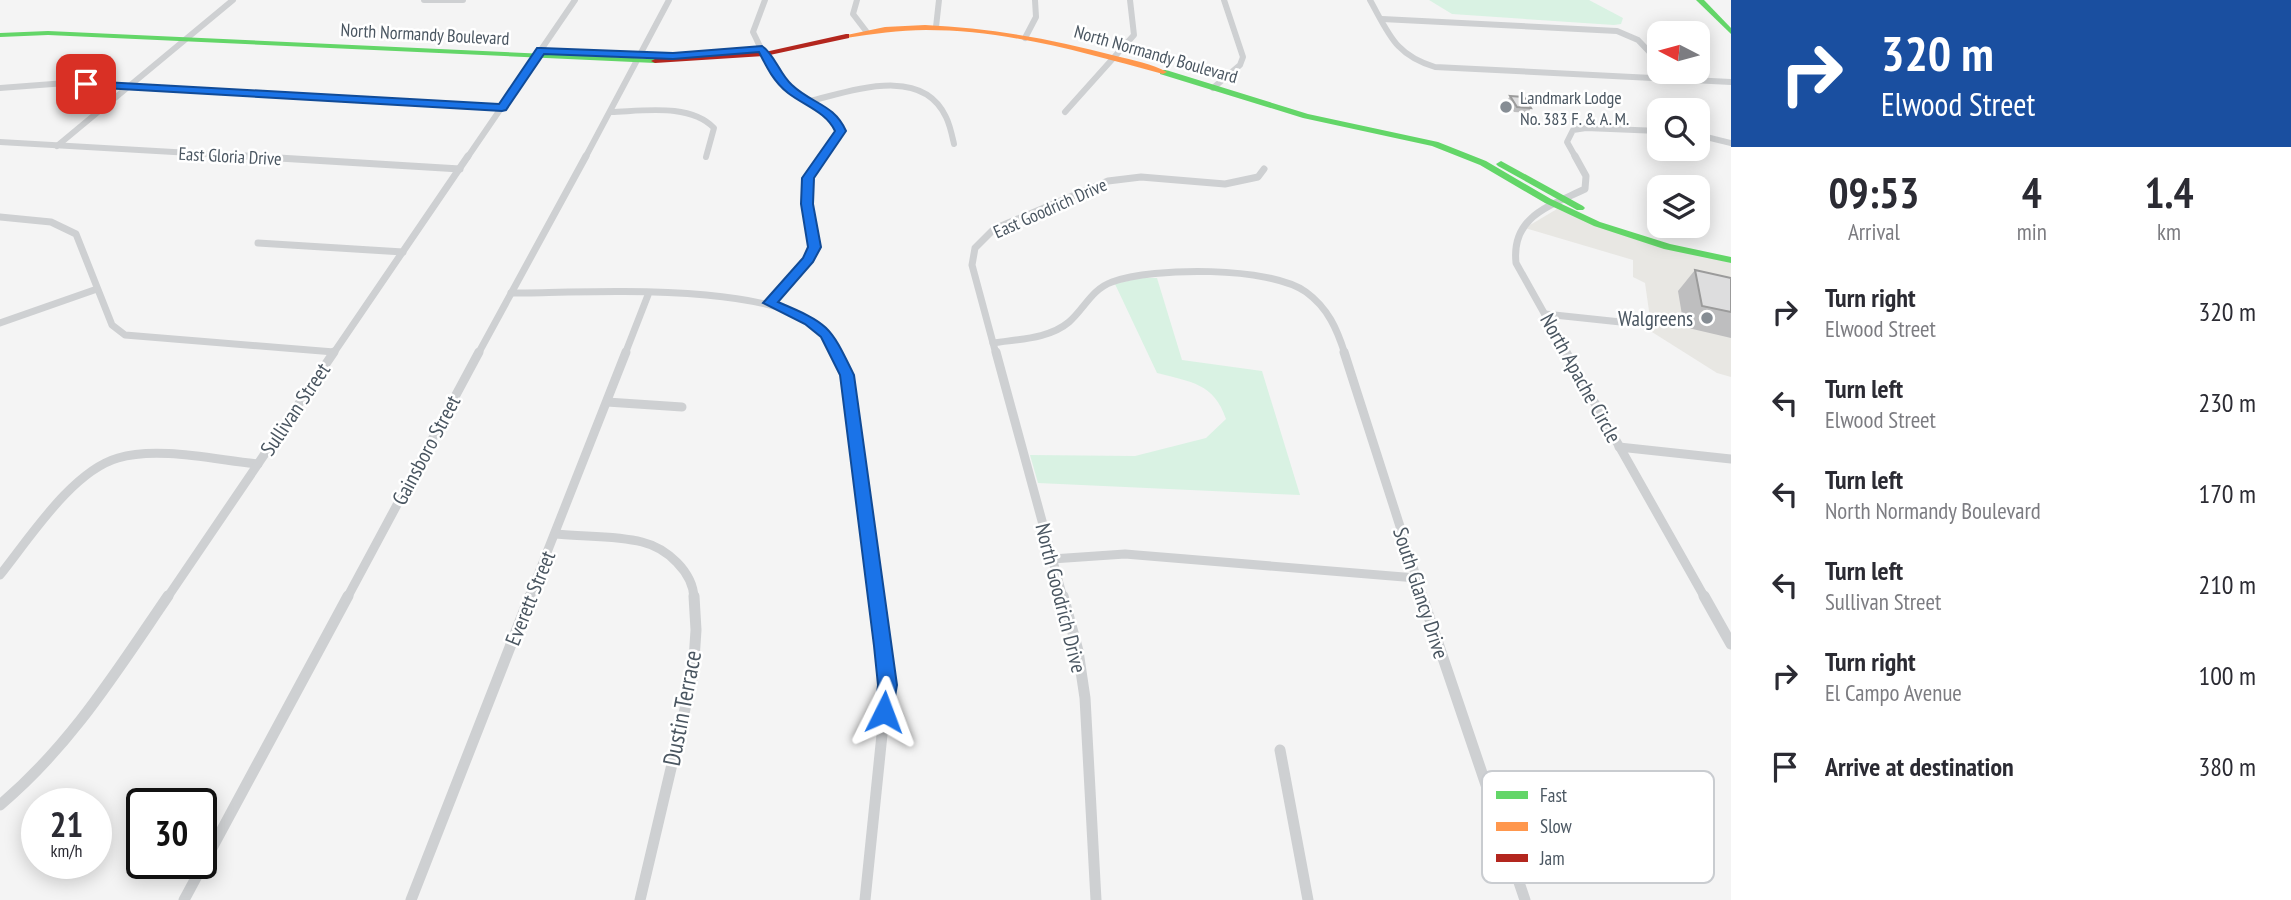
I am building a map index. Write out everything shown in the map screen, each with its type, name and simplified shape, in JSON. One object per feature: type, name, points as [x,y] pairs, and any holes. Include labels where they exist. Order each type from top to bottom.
[{"type":"street","points":[[57,146],[233,0]]},
{"type":"street","points":[[424,0],[463,0]]},
{"type":"street","name":"Sullivan Street","points":[[0,805],[32,778],[81,723],[575,0]]},
{"type":"street","name":"Gainsboro Street","points":[[184,900],[669,0]]},
{"type":"street","points":[[765,0],[753,32],[777,77],[791,90],[835,118],[841,131],[808,178],[807,204],[815,247],[809,260],[769,303]]},
{"type":"street","points":[[857,0],[853,14],[864,29]]},
{"type":"street","points":[[937,25],[939,0]]},
{"type":"street","points":[[1026,35],[1036,17],[1035,0]]},
{"type":"street","points":[[1065,113],[1134,35],[1130,0]]},
{"type":"street","points":[[1216,86],[1240,65],[1243,57],[1224,0]]},
{"type":"street","points":[[1370,0],[1398,51],[1414,62],[1435,67],[1474,70],[1647,78]]},
{"type":"street","points":[[1700,0],[1731,32]]},
{"type":"street","points":[[1381,19],[1616,31],[1638,40],[1647,49]]},
{"type":"street","name":"North Normandy Boulevard","points":[[0,32],[188,37],[704,61],[763,52],[864,29],[937,25],[1026,35],[1116,55],[1307,116],[1435,144],[1490,166],[1560,203],[1635,237],[1731,260]]},
{"type":"street","points":[[1710,81],[1731,82]]},
{"type":"street","points":[[0,88],[66,83],[502,108]]},
{"type":"street","points":[[810,101],[880,86],[906,86],[927,93],[940,102],[951,122],[954,144]]},
{"type":"street","points":[[611,112],[678,113],[706,119],[714,128],[706,157]]},
{"type":"street","name":"North Apache Circle","points":[[1647,131],[1586,128],[1573,131],[1568,137],[1569,149],[1585,170],[1588,180],[1585,189],[1527,221],[1514,239],[1516,263],[1731,644]]},
{"type":"street","points":[[1710,138],[1731,143]]},
{"type":"street","name":"East Gloria Drive","points":[[0,142],[460,169]]},
{"type":"street","name":"East Goodrich Drive","points":[[993,343],[972,265],[975,248],[994,229],[1108,181],[1141,177],[1225,184],[1258,177],[1264,169]]},
{"type":"street","name":"North Normandy Boulevard","points":[[1560,203],[1629,227],[1731,252]]},
{"type":"street","points":[[0,217],[51,222],[76,234],[112,325],[125,335],[334,352]]},
{"type":"street","points":[[0,227],[10,218]]},
{"type":"street","points":[[258,243],[403,252]]},
{"type":"street","name":"South Glancy Drive","points":[[993,343],[1049,333],[1067,324],[1094,293],[1109,282],[1138,275],[1261,276],[1286,282],[1308,293],[1326,309],[1336,326],[1482,775]]},
{"type":"street","points":[[0,323],[97,289]]},
{"type":"street","points":[[511,293],[712,294],[769,303],[810,321],[827,335],[847,375],[887,685],[865,900]]},
{"type":"street","name":"Everett Street","points":[[411,900],[648,295]]},
{"type":"street","points":[[1545,314],[1630,323]]},
{"type":"street","name":"North Goodrich Drive","points":[[993,343],[1078,651],[1085,698],[1096,900]]},
{"type":"street","points":[[607,402],[682,407]]},
{"type":"street","points":[[1619,447],[1731,459]]},
{"type":"street","points":[[0,575],[78,482],[114,458],[137,454],[258,464]]},
{"type":"street","name":"Dustin Terrace","points":[[555,534],[644,542],[678,561],[694,590],[696,630],[693,675],[640,900]]},
{"type":"street","points":[[1052,559],[1125,554],[1416,578]]},
{"type":"street","points":[[1280,750],[1308,900]]},
{"type":"street","name":"South Glancy Drive","points":[[1518,883],[1524,900]]},
{"type":"shaded area","points":[[1557,209],[1634,239],[1731,263],[1731,377],[1717,373],[1652,332],[1645,283],[1633,277],[1633,260],[1525,228]]},
{"type":"green space","points":[[1429,0],[1589,0],[1623,18],[1621,24],[1614,25],[1452,14]]},
{"type":"green space","points":[[1140,278],[1157,278],[1182,360],[1262,371],[1300,495],[1038,483],[1030,455],[1135,456],[1206,438],[1226,419],[1221,407],[1208,391],[1191,382],[1157,373],[1115,284]]},
{"type":"building","points":[[1510,96],[1524,97],[1531,108],[1517,107]]},
{"type":"building","points":[[1695,270],[1731,278],[1731,312],[1702,306]]},
{"type":"traffic: fast","points":[[1700,0],[1731,32]]},
{"type":"traffic: fast","points":[[0,35],[48,33],[655,61]]},
{"type":"traffic: fast","points":[[1163,72],[1306,116],[1435,144],[1483,163],[1548,201],[1597,224],[1668,247],[1731,260]]},
{"type":"traffic: fast","points":[[1501,164],[1580,208]]},
{"type":"traffic: slow","points":[[846,36],[885,30],[965,29],[1046,41],[1163,72]]},
{"type":"traffic: jam","points":[[655,61],[765,54],[846,36]]},
{"type":"place","name":"Landmark Lodge No. 383 F. & A. M.","points":[[1506,107]]},
{"type":"place","name":"Walgreens","points":[[1707,318]]},
{"type":"route","points":[[86,84],[502,108],[541,51],[673,56],[762,49],[777,77],[791,90],[835,118],[841,131],[808,178],[807,204],[815,247],[809,260],[769,303],[810,321],[827,335],[847,375],[884,646],[887,685],[884,712]]}]
